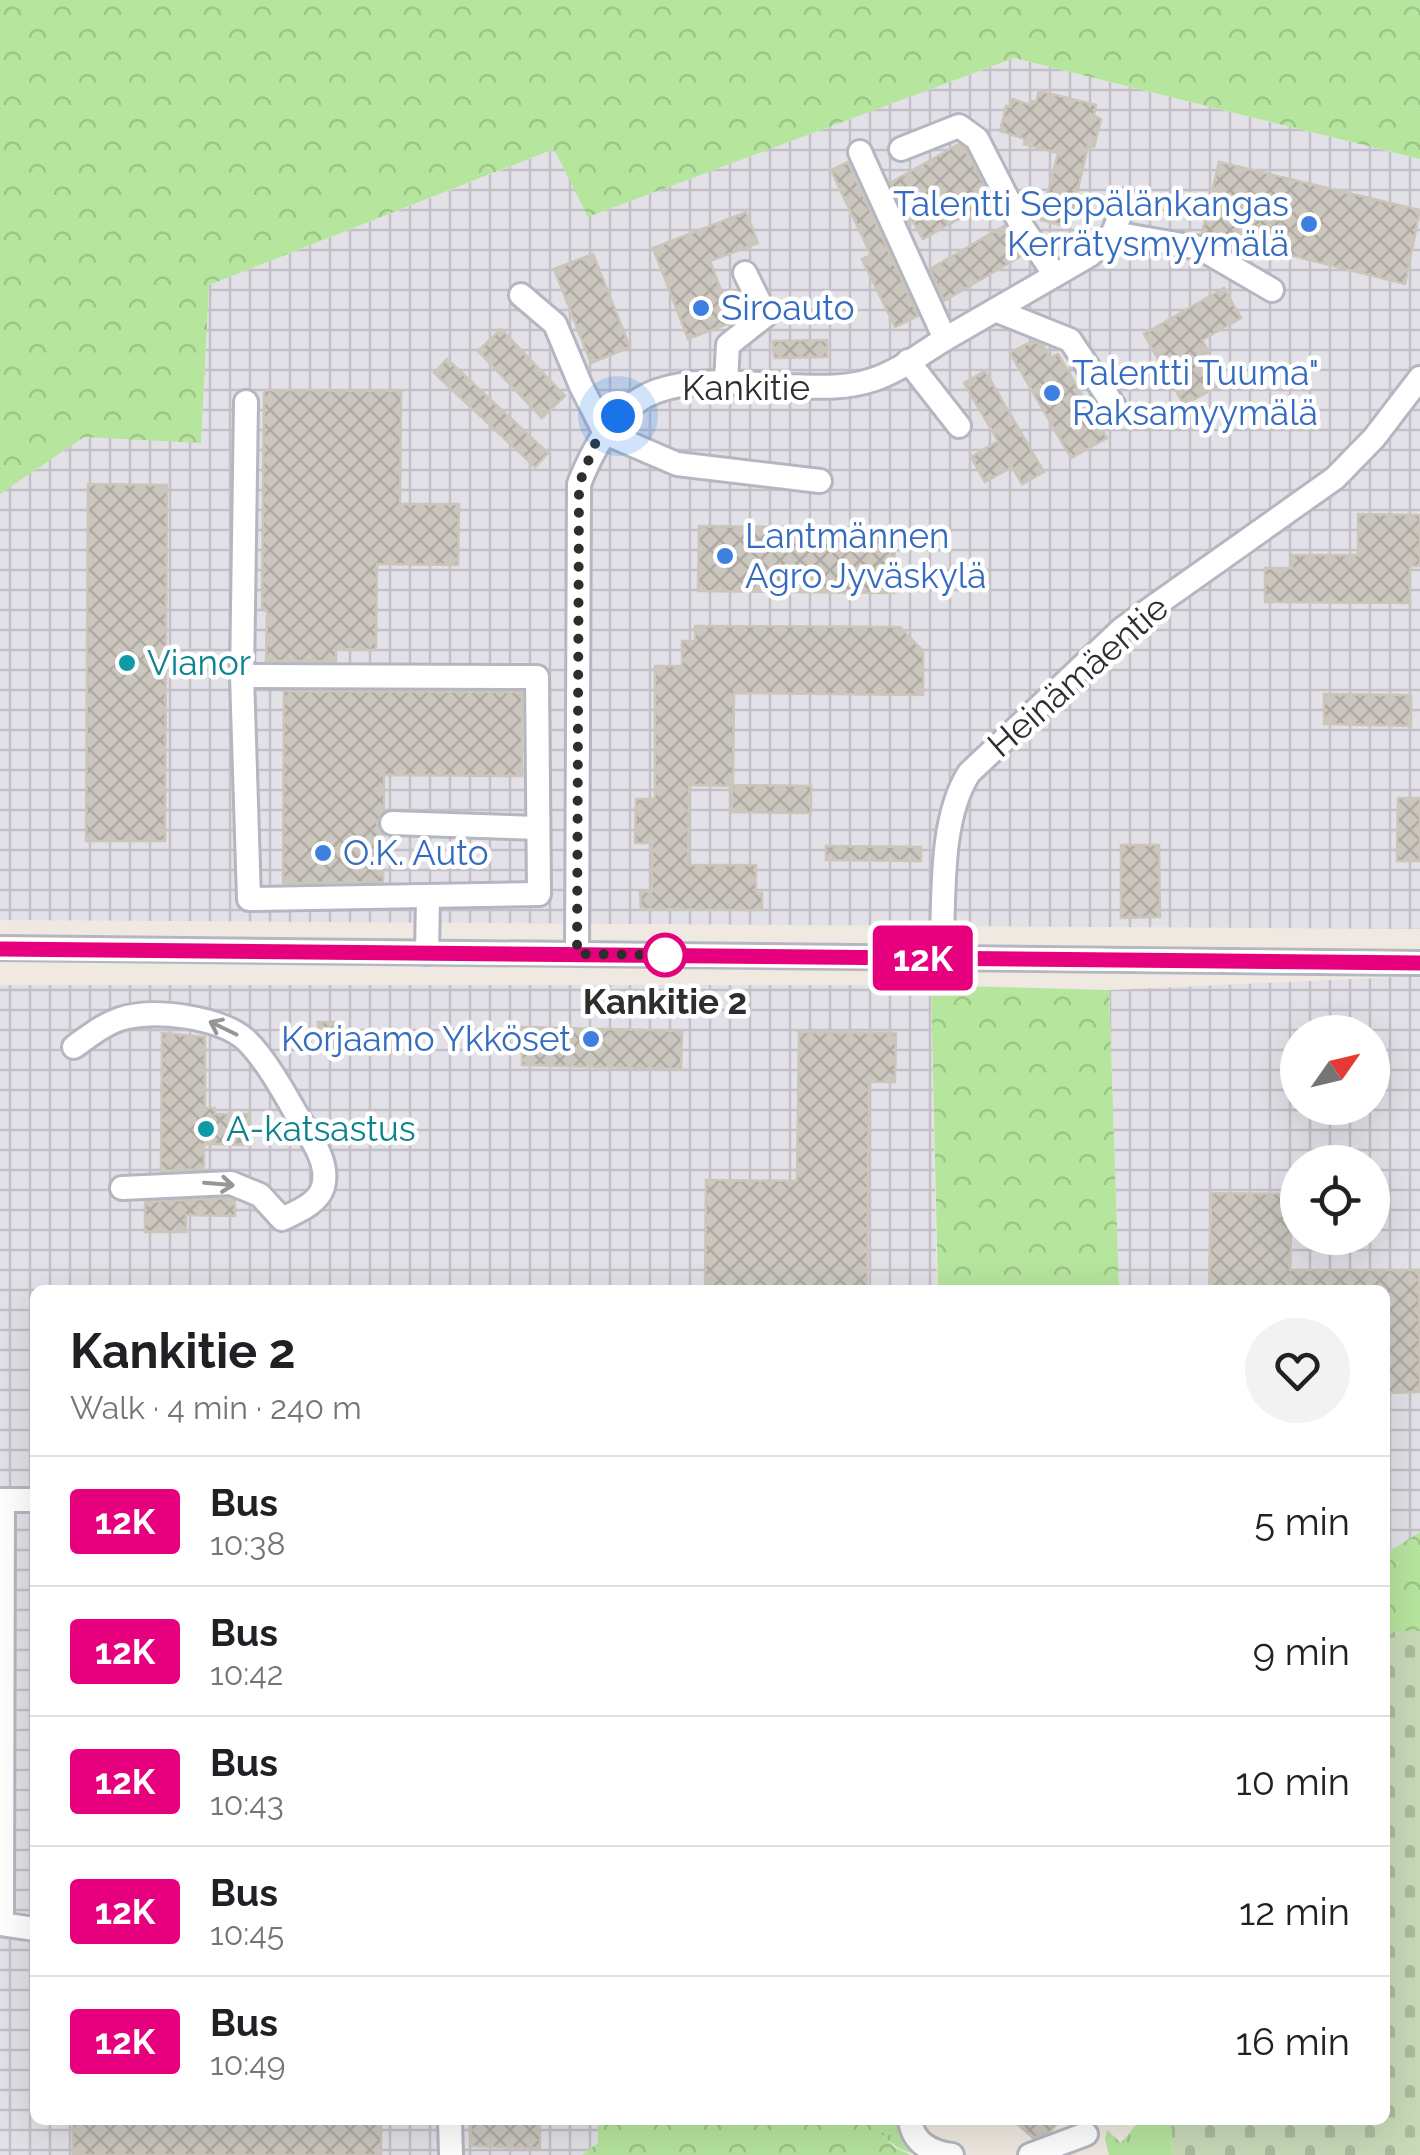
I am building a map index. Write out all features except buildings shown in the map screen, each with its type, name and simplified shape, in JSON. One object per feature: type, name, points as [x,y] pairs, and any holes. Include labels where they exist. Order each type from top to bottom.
[{"type":"street","points":[[900,149],[960,126],[977,139],[1021,226],[1055,275]]},
{"type":"street","points":[[860,152],[946,339]]},
{"type":"street","points":[[1126,200],[1113,233],[1200,248],[1272,290]]},
{"type":"street","name":"Kankitie","points":[[577,954],[579,484],[595,444],[618,416],[648,394],[681,382],[835,388],[882,376],[1090,254],[1113,233]]},
{"type":"street","points":[[726,382],[728,345],[766,315],[746,273]]},
{"type":"street","points":[[521,295],[555,324],[604,432],[678,464],[820,482]]},
{"type":"street","points":[[995,310],[1070,340],[1114,406]]},
{"type":"street","points":[[908,361],[959,426]]},
{"type":"street","name":"Heinämäentie","points":[[941,958],[950,816],[969,773],[1122,629],[1335,478],[1374,438],[1420,378]]},
{"type":"street","points":[[242,676],[537,677],[539,894],[249,899],[242,676],[246,402]]},
{"type":"street","points":[[537,711],[578,711]]},
{"type":"street","points":[[392,823],[538,828]]},
{"type":"street","points":[[427,953],[428,896]]},
{"type":"street","points":[[0,948],[1420,963]]},
{"type":"street","points":[[74,1047],[100,1028],[124,1018],[166,1015],[211,1021],[246,1040],[286,1095],[324,1163],[323,1190],[306,1208],[282,1219],[260,1195],[231,1183],[122,1188]]},
{"type":"street","points":[[30,1500],[2,1500],[1,1924],[30,1928]]},
{"type":"street","points":[[450,2125],[451,2155]]},
{"type":"street","points":[[910,2125],[920,2144],[952,2155]]},
{"type":"street","points":[[1030,2155],[1092,2136]]},
{"type":"shaded area","points":[[1014,58],[1420,159],[1420,929],[0,920],[0,494],[84,437],[201,442],[209,285],[555,149],[588,217]]},
{"type":"shaded area","points":[[1420,976],[1420,1532],[1390,1551],[1390,1285],[1119,1285],[1109,990]]},
{"type":"shaded area","points":[[0,985],[931,985],[937,1285],[30,1285],[30,2125],[598,2125],[598,2143],[582,2155],[0,2155]]},
{"type":"green space","points":[[0,0],[1420,0],[1420,159],[1014,58],[588,217],[554,149],[209,285],[201,443],[84,437],[0,494]]},
{"type":"green space","points":[[931,985],[1109,990],[1119,1285],[938,1285]]},
{"type":"green space","points":[[1420,1532],[1420,1631],[1396,1631],[1390,1635],[1390,1551]]},
{"type":"green space","points":[[1420,1631],[1420,2155],[1173,2155],[1171,2125],[1390,2125],[1390,1634]]},
{"type":"green space","points":[[598,2125],[872,2125],[895,2148],[911,2155],[582,2155],[598,2143]]},
{"type":"green space","points":[[872,2125],[908,2125],[930,2155],[912,2153],[885,2138]]},
{"type":"green space","points":[[1136,2125],[1171,2125],[1173,2155],[1109,2155],[1107,2130],[1121,2143]]},
{"type":"bus line","name":"12K","points":[[0,949],[1420,963]]},
{"type":"place","name":"Talentti Seppälänkangas Kerrätysmyymälä","points":[[1309,224]]},
{"type":"place","name":"Siroauto","points":[[701,308]]},
{"type":"place","name":"Talentti Tuuma\" Raksamyymälä","points":[[1052,393]]},
{"type":"place","name":"Lantmännen Agro Jyväskylä","points":[[725,556]]},
{"type":"place","name":"Vianor","points":[[127,663]]},
{"type":"place","name":"O.K. Auto","points":[[323,853]]},
{"type":"place","name":"Kankitie 2","points":[[665,955]]},
{"type":"place","name":"Korjaamo Ykköset","points":[[591,1039]]},
{"type":"place","name":"A-katsastus","points":[[206,1129]]},
{"type":"route","points":[[618,416],[595,444],[579,484],[577,954],[670,955],[665,955]]}]
